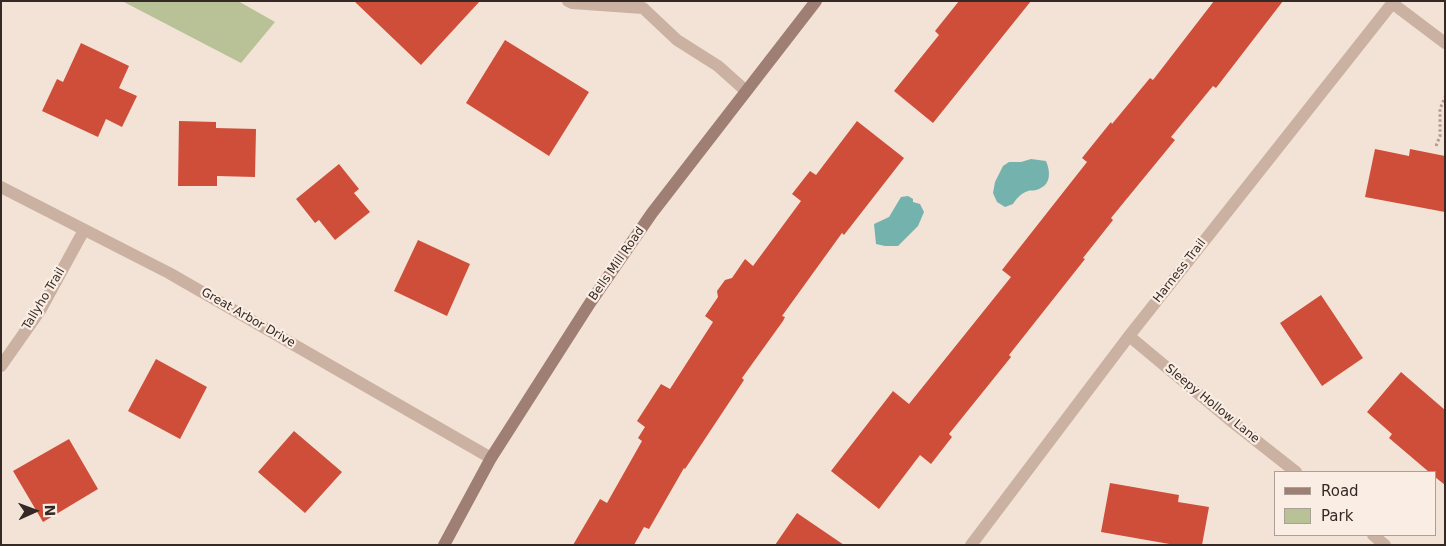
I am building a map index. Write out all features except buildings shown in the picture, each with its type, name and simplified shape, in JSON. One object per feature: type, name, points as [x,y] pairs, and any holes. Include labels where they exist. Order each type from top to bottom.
[{"type":"street","points":[[568,1],[572,3],[643,8],[677,40],[718,66],[746,91]]},
{"type":"street","name":"Bells Mill Road","points":[[444,545],[491,458],[590,303],[652,213],[816,1]]},
{"type":"street","points":[[1393,2],[1445,42]]},
{"type":"street","name":"Harness Trail","points":[[971,545],[1129,336],[1393,2]]},
{"type":"street","name":"Great Arbor Drive","points":[[1,186],[169,273],[491,458]]},
{"type":"street","name":"Tallyho Trail","points":[[1,366],[40,309],[84,230]]},
{"type":"street","name":"Sleepy Hollow Lane","points":[[1129,336],[1295,471]]},
{"type":"street","points":[[1374,536],[1385,545]]},
{"type":"path","points":[[1436,146],[1440,136],[1440,109],[1445,97]]},
{"type":"green space","points":[[122,1],[238,1],[275,22],[241,63]]},
{"type":"water","points":[[1031,159],[1046,161],[1049,174],[1045,185],[1036,190],[1023,193],[1013,204],[1005,207],[997,202],[993,193],[995,182],[1003,166],[1009,162],[1021,162]]},
{"type":"water","points":[[908,196],[913,199],[913,202],[920,204],[924,212],[918,226],[898,246],[876,244],[874,224],[889,217],[901,197]]}]
